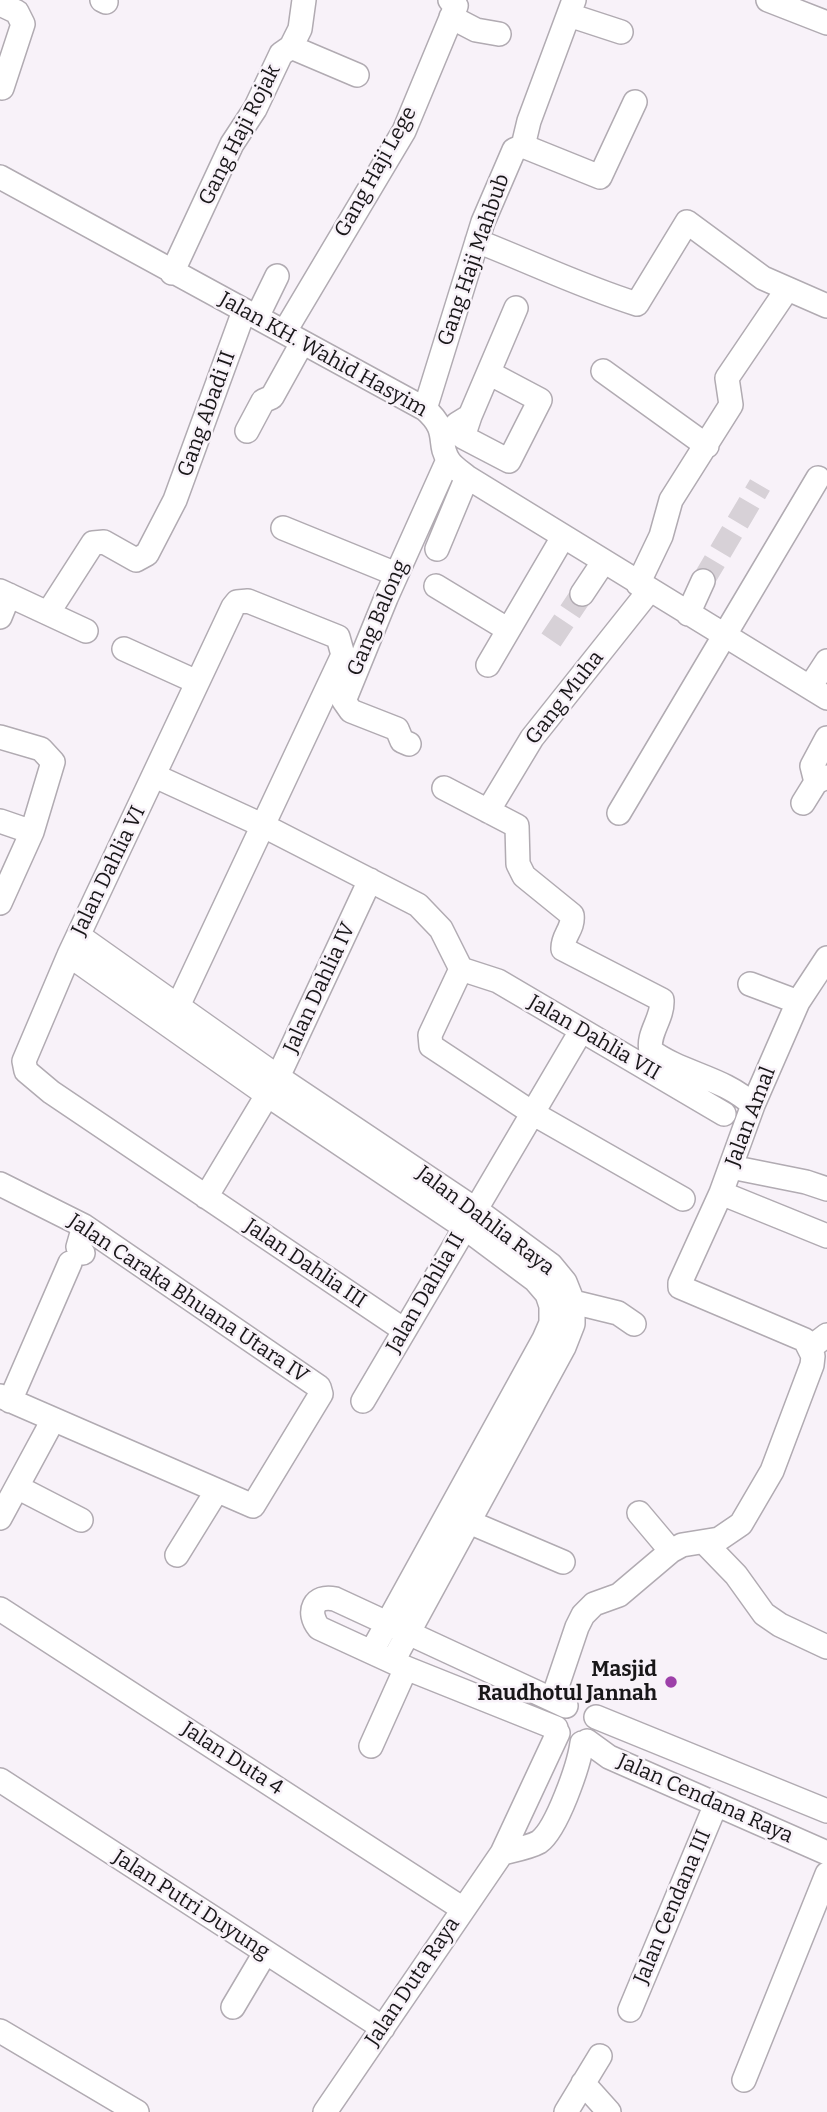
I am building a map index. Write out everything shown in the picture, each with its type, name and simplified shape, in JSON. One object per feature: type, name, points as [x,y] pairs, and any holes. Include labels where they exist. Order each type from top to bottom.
[{"type":"street","name":"Gang Haji Rojak","points":[[172,273],[232,144],[255,110],[281,54],[291,47],[300,29],[304,0]]},
{"type":"street","points":[[768,0],[827,23]]},
{"type":"street","points":[[0,4],[18,12],[23,24],[2,88]]},
{"type":"street","points":[[572,7],[621,32]]},
{"type":"street","name":"Gang Haji Mahbub","points":[[425,409],[477,241],[514,150],[523,146],[528,121],[572,7]]},
{"type":"street","points":[[452,8],[476,30],[499,34]]},
{"type":"street","name":"Gang Haji Lege","points":[[247,431],[263,401],[272,397],[293,337],[404,131],[452,8]]},
{"type":"street","points":[[291,47],[357,75]]},
{"type":"street","points":[[523,146],[600,177],[635,102]]},
{"type":"street","name":"Jalan KH. Wahid Hasyim","points":[[1,181],[425,409],[435,418],[443,432],[448,460]]},
{"type":"street","points":[[477,241],[551,270],[576,284],[637,304],[687,222],[744,266],[786,291],[827,306]]},
{"type":"street","name":"Gang Abadi II","points":[[48,613],[93,543],[99,540],[136,560],[144,558],[175,500],[251,314],[277,276]]},
{"type":"street","name":"Gang Muha","points":[[488,811],[532,738],[644,587],[671,500],[731,405],[727,378],[786,291]]},
{"type":"street","points":[[509,460],[463,438],[516,308]]},
{"type":"street","points":[[603,371],[707,446]]},
{"type":"street","points":[[489,373],[540,400],[492,493]]},
{"type":"street","points":[[443,432],[470,416]]},
{"type":"street","points":[[448,460],[467,477],[492,493],[818,693],[827,661]]},
{"type":"street","name":"Gang Balong","points":[[409,744],[402,741],[397,729],[351,710],[344,701],[396,574],[448,460]]},
{"type":"street","points":[[437,550],[467,477]]},
{"type":"street","points":[[619,813],[818,478]]},
{"type":"street","points":[[284,528],[396,574]]},
{"type":"street","points":[[488,665],[563,537]]},
{"type":"street","points":[[582,594],[604,561]]},
{"type":"street","points":[[688,614],[704,581]]},
{"type":"street","points":[[436,586],[507,629]]},
{"type":"street","points":[[0,617],[4,593],[86,631]]},
{"type":"street","name":"Jalan Dahlia VI","points":[[24,1061],[74,946],[237,602],[248,601],[338,637],[342,644],[339,668],[264,826]]},
{"type":"street","points":[[124,649],[197,682]]},
{"type":"street","points":[[0,737],[41,749],[53,762],[32,832],[0,903]]},
{"type":"street","points":[[803,803],[822,779],[812,766],[827,738]]},
{"type":"street","points":[[155,776],[264,826],[418,905],[434,920],[461,969],[430,1035],[431,1046],[534,1114],[683,1199]]},
{"type":"street","points":[[444,788],[517,826],[518,864],[524,876],[572,915],[572,928],[563,940],[563,949],[662,1000],[662,1011],[651,1038],[652,1051],[709,1077],[742,1095],[753,1105]]},
{"type":"street","points":[[0,821],[32,832]]},
{"type":"street","points":[[178,1006],[264,826]]},
{"type":"street","name":"Jalan Dahlia IV","points":[[272,1086],[370,880]]},
{"type":"street","name":"Jalan Dahlia Raya","points":[[74,946],[178,1006],[272,1086]]},
{"type":"street","name":"Jalan Dahlia Raya","points":[[74,946],[272,1086],[470,1218],[551,1265],[565,1282],[573,1302]]},
{"type":"street","name":"Jalan Amal","points":[[821,1342],[795,1335],[680,1287],[680,1279],[721,1193],[753,1105],[798,1002],[827,958]]},
{"type":"street","name":"Jalan Dahlia VII","points":[[461,969],[498,981],[724,1114]]},
{"type":"street","points":[[750,984],[798,1002]]},
{"type":"street","name":"Jalan Dahlia II","points":[[363,1401],[581,1031]]},
{"type":"street","name":"Jalan Dahlia III","points":[[24,1061],[26,1071],[51,1092],[404,1330]]},
{"type":"street","points":[[206,1197],[272,1086]]},
{"type":"street","points":[[731,1167],[806,1182],[827,1189]]},
{"type":"street","name":"Jalan Caraka Bhuana Utara IV","points":[[0,1184],[84,1226],[319,1387],[319,1399],[257,1503],[249,1506],[5,1399]]},
{"type":"street","points":[[721,1193],[826,1236]]},
{"type":"street","name":"Jalan Dahlia Raya","points":[[372,1651],[551,1323],[547,1294],[470,1218]]},
{"type":"street","points":[[5,1399],[77,1258],[84,1226]]},
{"type":"street","points":[[371,1746],[400,1664],[407,1635],[564,1347],[573,1324],[573,1302],[618,1313],[634,1324]]},
{"type":"street","points":[[557,1730],[559,1702],[583,1615],[594,1604],[619,1595],[671,1551],[731,1533],[755,1503],[772,1471],[821,1342]]},
{"type":"street","points":[[0,1518],[52,1420]]},
{"type":"street","points":[[17,1487],[81,1520]]},
{"type":"street","points":[[177,1555],[216,1492]]},
{"type":"street","points":[[639,1513],[671,1551]]},
{"type":"street","points":[[469,1522],[563,1562]]},
{"type":"street","points":[[704,1542],[736,1575],[764,1614],[780,1625],[827,1647]]},
{"type":"street","points":[[502,1853],[533,1845],[549,1830],[579,1761],[584,1742],[594,1733],[596,1717],[590,1708],[581,1703],[559,1702],[327,1597],[318,1600],[312,1609],[313,1620],[319,1628],[557,1730],[568,1742],[584,1742]]},
{"type":"street","name":"Jalan Duta 4","points":[[0,1609],[471,1898]]},
{"type":"street","name":"Jalan Cendana Raya","points":[[596,1717],[827,1811]]},
{"type":"street","name":"Jalan Duta Raya","points":[[325,2112],[502,1853],[557,1730]]},
{"type":"street","name":"Jalan Cendana Raya","points":[[584,1742],[609,1756],[827,1853]]},
{"type":"street","name":"Jalan Putri Duyung","points":[[0,1780],[383,2028]]},
{"type":"street","name":"Jalan Cendana III","points":[[630,2010],[716,1804]]},
{"type":"street","points":[[744,2080],[827,1874]]},
{"type":"street","points":[[233,2007],[265,1953]]},
{"type":"street","points":[[0,2031],[136,2112]]},
{"type":"street","points":[[566,2112],[600,2056]]},
{"type":"street","points":[[583,2083],[610,2112]]},
{"type":"tunnel","points":[[703,581],[760,485]]},
{"type":"tunnel","points":[[551,640],[582,594]]},
{"type":"place","name":"Masjid Raudhotul Jannah","points":[[671,1682]]}]
